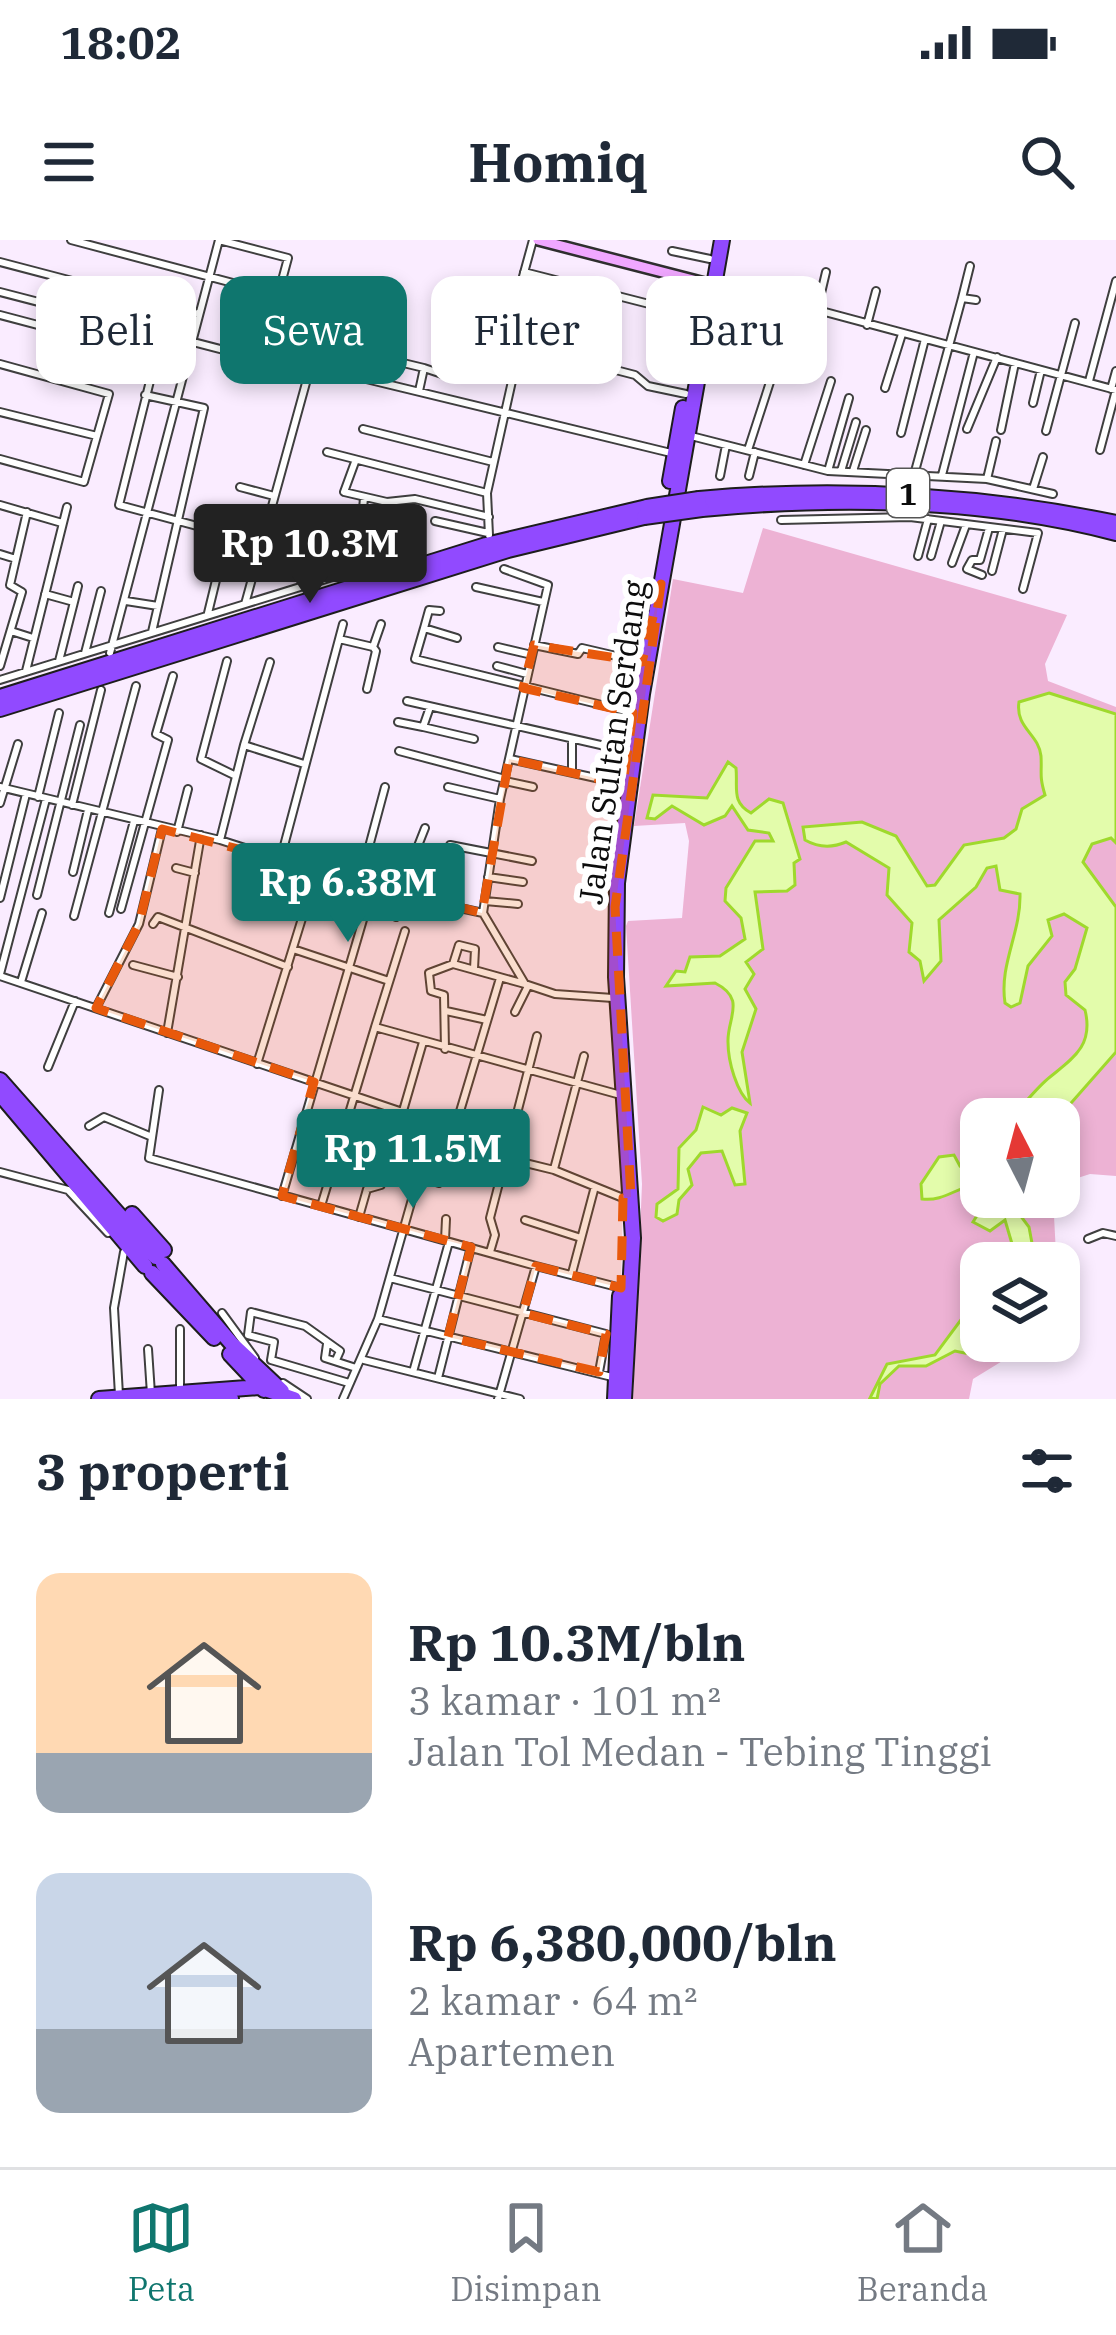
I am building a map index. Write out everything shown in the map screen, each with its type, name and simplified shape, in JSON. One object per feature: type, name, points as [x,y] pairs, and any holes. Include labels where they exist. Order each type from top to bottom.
[{"type":"highway","name":"Jalan Sultan Serdang","points":[[711,276],[718,240]]},
{"type":"highway","name":"Jalan Sultan Serdang","points":[[710,276],[718,240]]},
{"type":"highway","name":"Jalan Sultan Serdang","points":[[619,1399],[627,1198],[615,907],[674,454],[688,384]]},
{"type":"highway","name":"Jalan Sultan Serdang","points":[[619,1399],[615,1379],[627,1198],[617,1094],[610,905],[627,752],[697,384]]},
{"type":"highway","name":"1","points":[[0,698],[486,545],[646,512],[784,492],[921,493],[1116,523]]},
{"type":"highway","name":"1","points":[[701,504],[895,502],[1045,518],[1116,532]]},
{"type":"highway","name":"1","points":[[0,709],[508,550],[646,512]]},
{"type":"highway","points":[[0,1080],[158,1262],[227,1352],[259,1387],[278,1399]]},
{"type":"highway","points":[[0,1094],[293,1398]]},
{"type":"highway","points":[[79,1170],[129,1212],[158,1262]]},
{"type":"highway","points":[[202,1393],[230,1377],[227,1352]]},
{"type":"highway","points":[[99,1399],[259,1387],[293,1398]]},
{"type":"highway","points":[[202,1393],[231,1399]]},
{"type":"street","points":[[71,240],[207,277],[278,295],[288,258],[219,240],[207,277],[196,322]]},
{"type":"street","points":[[524,276],[536,240],[682,276]]},
{"type":"street","points":[[672,251],[710,260]]},
{"type":"street","points":[[0,262],[198,314]]},
{"type":"street","points":[[911,486],[970,266]]},
{"type":"street","points":[[524,272],[646,303]]},
{"type":"street","points":[[825,276],[826,272]]},
{"type":"street","points":[[1089,381],[1116,281]]},
{"type":"street","points":[[867,325],[876,291]]},
{"type":"street","points":[[0,292],[36,301]]},
{"type":"street","points":[[962,298],[976,300]]},
{"type":"street","points":[[827,313],[1114,390]]},
{"type":"street","points":[[0,315],[36,324]]},
{"type":"street","points":[[1046,431],[1076,323]]},
{"type":"street","points":[[885,388],[902,334]]},
{"type":"street","points":[[901,433],[925,339]]},
{"type":"street","points":[[942,475],[974,352]]},
{"type":"street","points":[[967,429],[998,357]]},
{"type":"street","points":[[1001,430],[1015,362]]},
{"type":"street","points":[[0,364],[110,394],[84,482],[0,459]]},
{"type":"street","points":[[407,364],[431,370]]},
{"type":"street","points":[[419,391],[424,368]]},
{"type":"street","points":[[1033,403],[1040,370]]},
{"type":"street","points":[[1100,450],[1116,370]]},
{"type":"street","points":[[622,371],[648,386],[686,394]]},
{"type":"street","points":[[805,464],[831,381]]},
{"type":"street","points":[[148,384],[119,502],[260,543]]},
{"type":"street","points":[[111,649],[180,384]]},
{"type":"street","points":[[245,604],[306,384]]},
{"type":"street","points":[[388,384],[674,454]]},
{"type":"street","points":[[435,521],[489,534],[487,494],[509,384]]},
{"type":"street","points":[[748,476],[772,384]]},
{"type":"street","points":[[145,395],[204,408],[152,632]]},
{"type":"street","points":[[828,471],[849,398]]},
{"type":"street","points":[[0,412],[97,436]]},
{"type":"street","points":[[841,471],[856,422]]},
{"type":"street","points":[[363,429],[494,462]]},
{"type":"street","points":[[854,472],[866,430]]},
{"type":"street","points":[[688,435],[828,471],[987,479],[1053,494]]},
{"type":"street","points":[[987,479],[996,441]]},
{"type":"street","points":[[720,476],[726,445]]},
{"type":"street","points":[[327,452],[487,494]]},
{"type":"street","points":[[1033,488],[1043,457]]},
{"type":"street","points":[[361,464],[344,492],[380,501],[415,499],[489,518]]},
{"type":"street","points":[[239,487],[274,496]]},
{"type":"street","points":[[0,680],[86,652],[111,649],[208,613],[357,568],[364,497]]},
{"type":"street","points":[[0,505],[62,523]]},
{"type":"street","points":[[26,670],[68,507]]},
{"type":"street","points":[[10,585],[27,512]]},
{"type":"street","points":[[781,520],[910,514],[1039,534],[1024,589]]},
{"type":"street","points":[[918,556],[928,519]]},
{"type":"street","points":[[931,556],[941,520]]},
{"type":"street","points":[[952,563],[966,525]]},
{"type":"street","points":[[982,575],[967,569],[972,560],[980,560],[989,528]]},
{"type":"street","points":[[992,571],[1003,529]]},
{"type":"street","points":[[208,613],[227,534]]},
{"type":"street","points":[[0,554],[16,559]]},
{"type":"street","points":[[505,569],[546,581],[500,799],[483,913],[526,985]]},
{"type":"street","points":[[0,582],[22,592],[0,666]]},
{"type":"street","points":[[58,661],[78,586]]},
{"type":"street","points":[[476,587],[543,602]]},
{"type":"street","points":[[86,652],[100,591]]},
{"type":"street","points":[[46,595],[74,602]]},
{"type":"street","points":[[126,601],[158,606]]},
{"type":"street","points":[[440,610],[429,610],[415,659],[634,713]]},
{"type":"street","points":[[280,857],[344,624]]},
{"type":"street","points":[[373,647],[381,624]]},
{"type":"street","points":[[424,628],[457,638]]},
{"type":"street","points":[[11,632],[34,638]]},
{"type":"street","points":[[339,639],[376,651],[367,689]]},
{"type":"street","points":[[498,646],[578,655],[582,648],[642,662]]},
{"type":"street","points":[[226,661],[201,759],[208,767],[236,776]]},
{"type":"street","points":[[220,840],[270,662]]},
{"type":"street","points":[[497,666],[526,674]]},
{"type":"street","points":[[122,909],[169,739],[156,734],[173,676]]},
{"type":"street","points":[[74,916],[136,686]]},
{"type":"street","points":[[72,805],[101,690]]},
{"type":"street","points":[[407,701],[627,752]]},
{"type":"street","points":[[423,727],[430,707]]},
{"type":"street","points":[[59,713],[0,975],[435,1123],[453,1140],[627,1198]]},
{"type":"street","points":[[398,722],[474,739]]},
{"type":"street","points":[[37,895],[80,725]]},
{"type":"street","points":[[568,759],[572,741]]},
{"type":"street","points":[[0,803],[18,744]]},
{"type":"street","points":[[244,745],[304,764]]},
{"type":"street","points":[[399,752],[533,787]]},
{"type":"street","points":[[554,756],[574,761],[572,773]]},
{"type":"street","points":[[509,759],[623,784]]},
{"type":"street","points":[[448,787],[500,799]]},
{"type":"street","points":[[2,788],[220,840],[372,889],[483,913]]},
{"type":"street","points":[[359,884],[385,788]]},
{"type":"street","points":[[177,832],[188,789]]},
{"type":"street","points":[[0,898],[26,794]]},
{"type":"street","points":[[73,872],[88,810]]},
{"type":"street","points":[[110,913],[134,821]]},
{"type":"street","points":[[96,1008],[139,924],[162,829]]},
{"type":"street","points":[[425,829],[414,856],[440,864],[428,902]]},
{"type":"street","points":[[167,1034],[201,836]]},
{"type":"street","points":[[450,845],[532,861]]},
{"type":"street","points":[[176,868],[195,873]]},
{"type":"street","points":[[257,1064],[317,870]]},
{"type":"street","points":[[488,877],[523,882]]},
{"type":"street","points":[[283,1196],[372,889]]},
{"type":"street","points":[[396,917],[400,896]]},
{"type":"street","points":[[485,901],[518,904]]},
{"type":"street","points":[[21,982],[42,913]]},
{"type":"street","points":[[153,924],[158,917],[287,967]]},
{"type":"street","points":[[321,1207],[405,931]]},
{"type":"street","points":[[453,964],[458,945],[475,949],[475,969]]},
{"type":"street","points":[[293,949],[389,981]]},
{"type":"street","points":[[446,1049],[445,995],[431,991],[428,975],[453,964],[555,994],[613,998]]},
{"type":"street","points":[[133,965],[178,977]]},
{"type":"street","points":[[387,1166],[441,1182],[500,978]]},
{"type":"street","points":[[515,1012],[526,985]]},
{"type":"street","points":[[48,1067],[75,1001]]},
{"type":"street","points":[[446,1012],[487,1021]]},
{"type":"street","points":[[375,1028],[617,1094]]},
{"type":"street","points":[[490,1252],[495,1235],[490,1218],[537,1036]]},
{"type":"street","points":[[359,1217],[368,1189],[381,1186],[423,1042]]},
{"type":"street","points":[[554,1170],[584,1056]]},
{"type":"street","points":[[159,1090],[148,1158],[621,1288]]},
{"type":"street","points":[[88,1126],[104,1118],[152,1137]]},
{"type":"street","points":[[0,1172],[68,1190],[126,1254],[114,1308],[119,1395]]},
{"type":"street","points":[[343,1399],[379,1319],[418,1178]]},
{"type":"street","points":[[572,1275],[594,1190]]},
{"type":"street","points":[[413,1372],[447,1241],[446,1219]]},
{"type":"street","points":[[525,1220],[581,1238]]},
{"type":"street","points":[[1088,1238],[1103,1233],[1116,1236]]},
{"type":"street","points":[[438,1379],[471,1247]]},
{"type":"street","points":[[499,1396],[536,1266]]},
{"type":"street","points":[[390,1278],[606,1334],[599,1372]]},
{"type":"street","points":[[349,1383],[272,1361],[274,1342],[248,1335],[250,1312],[305,1326],[327,1344],[325,1358],[356,1368]]},
{"type":"street","points":[[214,1315],[255,1357],[308,1399]]},
{"type":"street","points":[[379,1319],[615,1379]]},
{"type":"street","points":[[179,1328],[180,1392]]},
{"type":"street","points":[[146,1396],[148,1349]]},
{"type":"street","points":[[364,1360],[520,1399]]},
{"type":"highlighted area","points":[[661,584],[615,907],[631,1197],[623,1198],[621,1288],[536,1266],[523,1313],[606,1334],[599,1372],[448,1337],[471,1247],[282,1196],[314,1082],[96,1008],[139,924],[162,829],[482,913],[509,759],[623,784],[633,713],[523,688],[534,645],[642,662]]},
{"type":"shaded area","points":[[763,528],[1067,615],[1045,664],[1048,681],[1116,707],[1116,1176],[1080,1177],[1080,1098],[960,1098],[960,1218],[1054,1218],[1055,1242],[960,1242],[960,1362],[1001,1362],[973,1379],[969,1399],[633,1399],[642,1184],[626,926],[628,921],[682,918],[689,841],[685,823],[634,826],[673,579],[743,593]]},
{"type":"shaded area","points":[[1049,693],[1116,714],[1116,843],[1111,838],[1092,844],[1083,862],[1116,907],[1116,1052],[1075,1098],[1029,1098],[1084,1042],[1085,1010],[1066,995],[1065,982],[1075,969],[1087,928],[1064,914],[1048,920],[1052,936],[1028,966],[1020,1003],[1011,1007],[1005,1003],[1005,975],[1020,894],[1000,890],[996,866],[987,868],[976,887],[939,920],[941,961],[924,981],[920,961],[909,952],[912,923],[887,895],[889,868],[846,842],[810,843],[803,827],[862,822],[896,836],[927,886],[935,885],[964,845],[1004,838],[1016,829],[1022,809],[1045,795],[1039,748],[1020,718],[1019,702]]},
{"type":"shaded area","points":[[728,762],[736,768],[737,794],[745,809],[751,813],[769,799],[783,803],[800,859],[794,863],[795,885],[787,891],[755,892],[763,949],[746,962],[754,974],[745,989],[756,1009],[742,1052],[750,1103],[737,1085],[730,1059],[733,1002],[725,989],[715,983],[666,986],[676,971],[685,972],[690,957],[720,956],[745,939],[741,918],[725,901],[726,888],[755,841],[773,841],[769,833],[748,830],[732,806],[725,816],[704,825],[672,806],[655,819],[647,818],[653,795],[707,798]]},
{"type":"shaded area","points":[[703,1107],[721,1115],[732,1108],[747,1113],[740,1131],[745,1184],[735,1185],[722,1151],[701,1153],[688,1169],[692,1185],[679,1200],[677,1214],[663,1221],[656,1217],[657,1204],[678,1189],[679,1148],[696,1130]]},
{"type":"shaded area","points":[[954,1155],[960,1166],[960,1189],[922,1199],[921,1184],[939,1157]]},
{"type":"shaded area","points":[[976,1218],[1022,1218],[1032,1242],[1011,1242],[1005,1220],[990,1231],[973,1222]]},
{"type":"shaded area","points":[[960,1321],[960,1352],[926,1366],[899,1366],[880,1384],[877,1399],[870,1398],[887,1364],[935,1355]]}]
